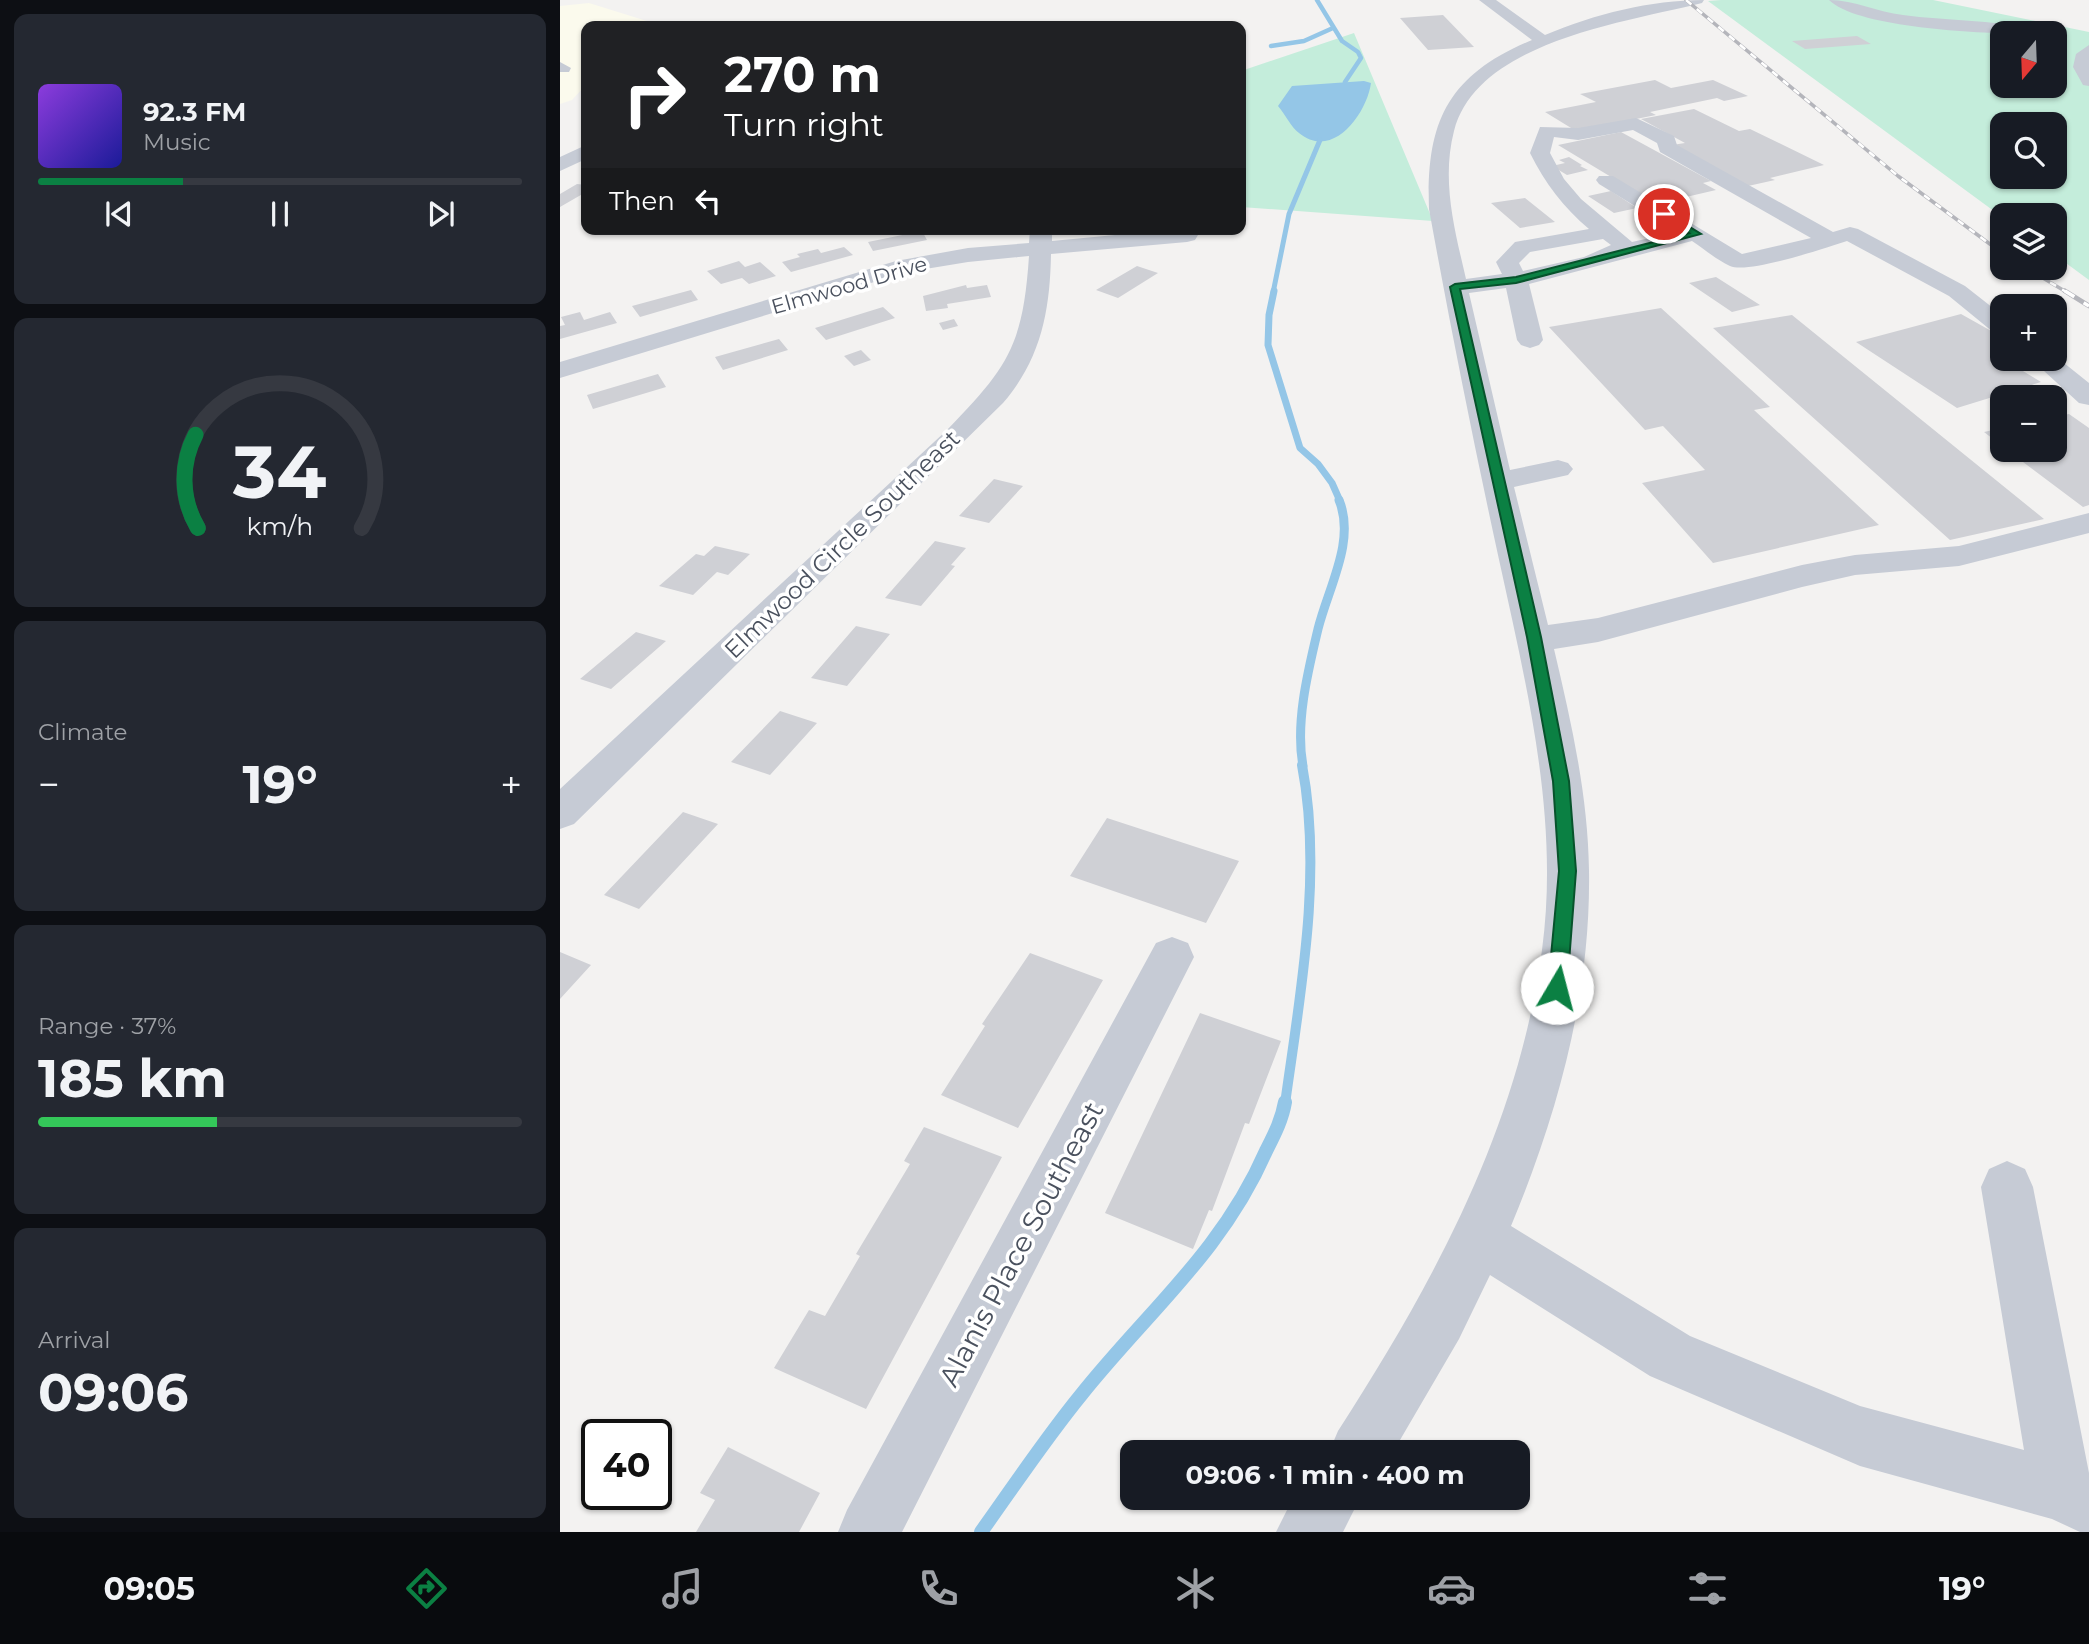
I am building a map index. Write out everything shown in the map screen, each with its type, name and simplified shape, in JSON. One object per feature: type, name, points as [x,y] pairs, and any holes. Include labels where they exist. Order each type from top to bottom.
[{"type":"street","points":[[1486,0],[1545,41]]},
{"type":"street","points":[[1366,1440],[1440,1320],[1504,1182],[1531,1106],[1554,1011],[1568,871],[1561,781],[1534,637],[1497,481],[1440,209],[1438,183],[1448,121],[1464,93],[1485,74],[1545,41],[1612,17],[1697,0]]},
{"type":"street","points":[[1836,0],[1864,11],[1905,20],[1990,27]]},
{"type":"street","points":[[2067,43],[2089,50],[2082,57],[2081,67],[2089,81]]},
{"type":"street","points":[[1614,282],[1609,247],[1550,177],[1540,153],[1547,131],[1578,134],[1636,124],[1667,140],[1667,148],[1830,239]]},
{"type":"street","points":[[560,164],[581,154]]},
{"type":"street","points":[[1606,180],[1738,261],[1762,258],[1850,234],[1957,291],[1990,317]]},
{"type":"street","points":[[1530,340],[1516,280],[1507,262],[1523,247],[1609,247],[1696,234]]},
{"type":"street","name":"Elmwood Drive","points":[[560,370],[904,266],[1041,239],[1187,235]]},
{"type":"street","name":"Elmwood Circle Southeast","points":[[560,813],[947,445],[1006,384],[1019,363],[1034,324],[1041,239]]},
{"type":"street","points":[[1455,287],[1516,280],[1550,297]]},
{"type":"street","points":[[2058,371],[2089,397]]},
{"type":"street","points":[[1497,481],[1558,469]]},
{"type":"street","points":[[1534,637],[1563,637],[1598,630],[1743,590],[1855,565],[1959,556],[2089,523]]},
{"type":"street","name":"Alanis Place Southeast","points":[[869,1532],[1172,957]]},
{"type":"street","points":[[1480,1238],[1670,1356],[1860,1436],[2075,1498],[2007,1187]]},
{"type":"street","points":[[1307,1532],[1321,1510]]},
{"type":"shaded area","points":[[589,3],[647,21],[581,21],[581,90],[572,100],[560,104],[560,6]]},
{"type":"green space","points":[[1933,0],[2035,21],[1990,21],[1990,98],[2067,98],[2067,27],[2089,32],[2089,280],[2067,264],[2067,203],[1990,203],[1990,208],[1708,1]]},
{"type":"green space","points":[[1354,33],[1433,221],[1246,207],[1246,69]]},
{"type":"water","points":[[1364,81],[1371,83],[1363,107],[1355,119],[1346,130],[1324,141],[1312,140],[1299,133],[1278,106],[1292,86]]},
{"type":"building","points":[[1443,15],[1474,47],[1428,50],[1400,18]]},
{"type":"building","points":[[1857,36],[1871,44],[1805,49],[1792,41]]},
{"type":"building","points":[[1655,80],[1671,88],[1713,80],[1748,96],[1724,101],[1717,98],[1650,112],[1656,115],[1576,131],[1545,112],[1596,102],[1580,94]]},
{"type":"building","points":[[1694,109],[1739,131],[1750,129],[1824,165],[1748,186],[1672,145],[1685,143],[1641,119]]},
{"type":"building","points":[[1621,132],[1711,181],[1703,183],[1716,190],[1656,204],[1558,145]]},
{"type":"building","points":[[1569,157],[1588,170],[1567,175],[1552,166],[1565,163],[1559,160]]},
{"type":"building","points":[[581,184],[581,195],[560,207],[560,194]]},
{"type":"building","points":[[1611,191],[1637,208],[1614,213],[1588,196]]},
{"type":"building","points":[[1525,198],[1555,222],[1520,228],[1491,203]]},
{"type":"building","points":[[902,235],[924,235],[927,240],[873,251],[868,242]]},
{"type":"building","points":[[844,247],[853,255],[791,272],[782,262],[800,257],[797,254],[818,249],[821,253]]},
{"type":"building","points":[[739,261],[745,267],[760,262],[776,276],[749,284],[742,278],[721,284],[707,271]]},
{"type":"building","points":[[1137,266],[1158,273],[1118,298],[1096,290]]},
{"type":"building","points":[[1716,277],[1760,305],[1732,312],[1689,283]]},
{"type":"building","points":[[966,285],[967,288],[987,285],[991,297],[947,304],[948,308],[926,311],[923,296]]},
{"type":"building","points":[[691,290],[698,300],[640,317],[632,306]]},
{"type":"building","points":[[883,307],[895,318],[826,340],[815,328]]},
{"type":"building","points":[[1661,308],[1770,407],[1754,410],[1879,525],[1713,563],[1642,483],[1705,470],[1663,426],[1645,430],[1549,327]]},
{"type":"building","points":[[580,312],[584,320],[610,312],[617,323],[560,339],[560,326],[565,325],[561,317]]},
{"type":"building","points":[[1961,314],[1990,330],[1990,371],[2023,371],[2041,382],[2031,385],[1990,385],[1990,398],[1957,408],[1856,342]]},
{"type":"building","points":[[1792,315],[2044,519],[1950,540],[1713,328]]},
{"type":"building","points":[[954,319],[958,326],[943,330],[939,323]]},
{"type":"building","points":[[779,339],[788,350],[723,370],[715,357]]},
{"type":"building","points":[[861,350],[871,360],[854,366],[844,356]]},
{"type":"building","points":[[658,374],[666,387],[593,409],[587,395]]},
{"type":"building","points":[[2067,414],[2089,428],[2089,505],[2083,507],[2023,462],[2067,462]]},
{"type":"building","points":[[994,479],[1023,486],[989,523],[959,516]]},
{"type":"building","points":[[935,541],[966,548],[951,565],[955,566],[921,606],[885,598]]},
{"type":"building","points":[[715,546],[750,554],[728,575],[717,572],[693,595],[659,586],[696,554],[704,556]]},
{"type":"building","points":[[856,626],[890,634],[847,686],[811,678]]},
{"type":"building","points":[[636,632],[666,641],[611,689],[580,679]]},
{"type":"building","points":[[780,711],[817,723],[770,775],[731,762]]},
{"type":"building","points":[[683,812],[718,824],[639,909],[604,895]]},
{"type":"building","points":[[1107,818],[1239,861],[1206,923],[1070,876]]},
{"type":"building","points":[[560,952],[591,965],[560,999]]},
{"type":"building","points":[[1030,953],[1103,980],[1018,1128],[941,1095],[985,1026],[982,1024]]},
{"type":"building","points":[[1200,1013],[1281,1041],[1249,1124],[1245,1123],[1212,1211],[1209,1210],[1193,1249],[1105,1213]]},
{"type":"building","points":[[924,1127],[1002,1157],[866,1409],[774,1368],[809,1310],[825,1316],[860,1256],[856,1254],[910,1164],[904,1161]]},
{"type":"building","points":[[728,1447],[820,1493],[799,1532],[696,1532],[715,1500],[700,1493]]},
{"type":"waterway","points":[[1317,0],[1342,41],[1358,52],[1361,58],[1345,82]]},
{"type":"waterway","points":[[1271,46],[1304,41],[1333,28]]},
{"type":"waterway","points":[[1273,293],[1289,214],[1320,140]]},
{"type":"waterway","points":[[1274,291],[1269,315],[1268,345],[1300,448],[1318,464],[1332,483],[1340,501]]},
{"type":"waterway","points":[[1303,766],[1301,732],[1307,679],[1318,629],[1342,548],[1344,532],[1339,500]]},
{"type":"waterway","points":[[1285,1104],[1303,978],[1310,891],[1308,806],[1302,765]]},
{"type":"waterway","points":[[981,1532],[1068,1412],[1182,1280],[1228,1220],[1272,1139],[1285,1102]]},
{"type":"railway","points":[[1686,0],[1898,176],[1990,244]]},
{"type":"railway","points":[[2046,280],[2068,293]]},
{"type":"railway","points":[[2065,291],[2089,306]]},
{"type":"route","points":[[1557,988],[1568,871],[1561,781],[1534,637],[1455,287],[1516,280],[1696,234],[1664,214]]}]
